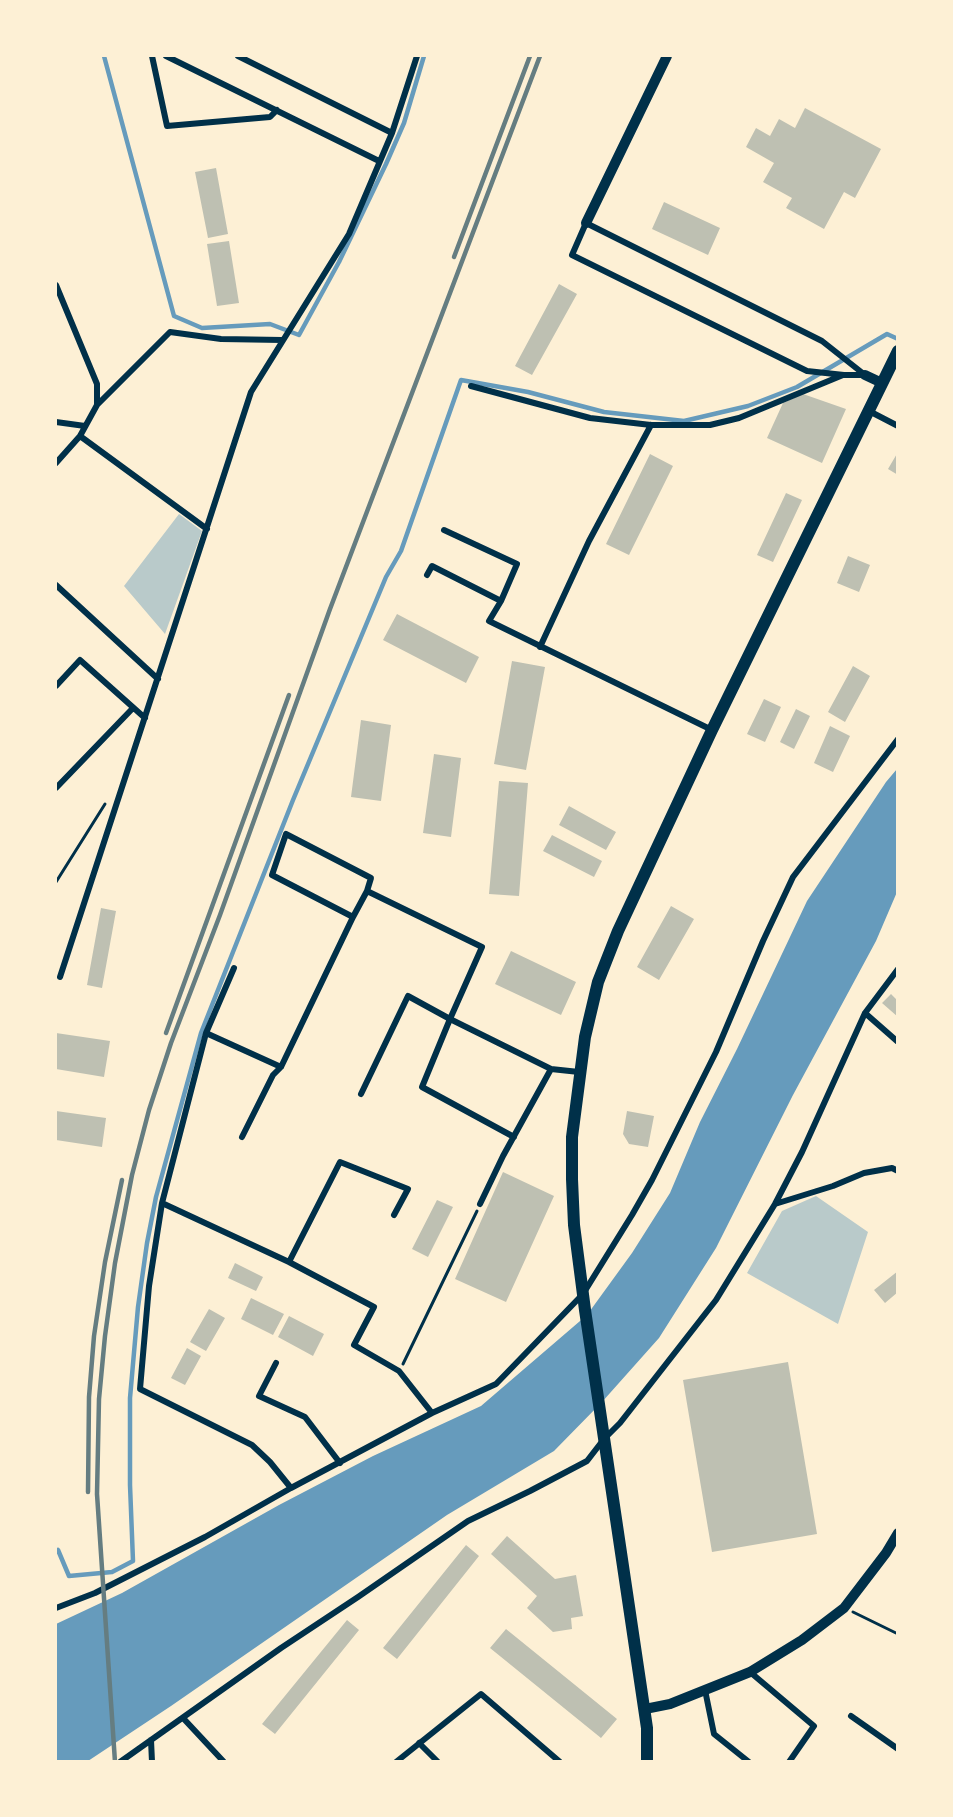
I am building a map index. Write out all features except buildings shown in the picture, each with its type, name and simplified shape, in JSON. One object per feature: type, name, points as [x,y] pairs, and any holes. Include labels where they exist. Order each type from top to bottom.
[{"type":"main road","points":[[647,1761],[645,1709],[574,1225],[572,1137],[585,1037],[598,982],[618,931],[712,730],[897,351]]},
{"type":"street","points":[[152,56],[167,126],[270,117],[277,110]]},
{"type":"street","points":[[166,56],[379,161]]},
{"type":"street","points":[[238,56],[392,133]]},
{"type":"street","points":[[60,977],[251,392],[348,234],[392,133],[417,56]]},
{"type":"street","points":[[667,56],[572,255],[807,371],[865,375]]},
{"type":"street","points":[[586,223],[822,341],[865,375],[882,383]]},
{"type":"street","points":[[56,285],[97,384],[97,405]]},
{"type":"street","points":[[56,462],[80,436],[97,405],[170,332],[221,339],[282,340]]},
{"type":"street","points":[[471,386],[590,418],[651,425],[710,425],[739,418],[844,375]]},
{"type":"street","points":[[868,410],[897,426]]},
{"type":"street","points":[[56,422],[86,426]]},
{"type":"street","points":[[540,647],[589,542],[651,425]]},
{"type":"street","points":[[80,436],[207,529]]},
{"type":"street","points":[[444,530],[517,564],[501,601],[489,621],[712,730]]},
{"type":"street","points":[[427,575],[432,566],[501,601]]},
{"type":"street","points":[[56,585],[158,679]]},
{"type":"street","points":[[56,686],[80,660],[145,718]]},
{"type":"street","points":[[56,789],[133,708]]},
{"type":"street","points":[[56,1608],[104,1589],[205,1537],[432,1413],[496,1384],[583,1294],[658,1169],[716,1052],[793,877],[897,739]]},
{"type":"street","points":[[242,1137],[273,1075],[280,1067],[368,891],[372,878],[286,834],[272,875],[353,917]]},
{"type":"street","points":[[368,891],[482,947],[422,1087],[514,1137]]},
{"type":"street","points":[[234,968],[206,1033],[162,1203],[149,1286],[140,1389],[252,1445],[270,1462],[291,1488]]},
{"type":"street","points":[[120,1761],[468,1521],[587,1461],[603,1432],[620,1423],[716,1300],[775,1204],[802,1152],[865,1013],[897,969]]},
{"type":"street","points":[[361,1094],[408,996],[551,1069],[579,1072]]},
{"type":"street","points":[[865,1013],[897,1042]]},
{"type":"street","points":[[206,1033],[280,1067]]},
{"type":"street","points":[[480,1204],[503,1156],[551,1069]]},
{"type":"street","points":[[289,1262],[340,1162],[408,1189],[394,1215]]},
{"type":"street","points":[[775,1204],[824,1189],[864,1173],[892,1168],[897,1171]]},
{"type":"street","points":[[162,1203],[289,1262],[374,1307],[354,1345],[399,1371],[432,1413]]},
{"type":"street","points":[[276,1363],[260,1396],[305,1417],[340,1463]]},
{"type":"street","points":[[645,1709],[670,1704],[750,1672],[802,1640],[844,1608],[886,1553],[897,1533]]},
{"type":"street","points":[[750,1672],[814,1726],[789,1761]]},
{"type":"street","points":[[705,1690],[714,1734],[749,1761]]},
{"type":"street","points":[[396,1761],[481,1694],[555,1760]]},
{"type":"street","points":[[851,1716],[897,1749]]},
{"type":"street","points":[[183,1718],[224,1761]]},
{"type":"street","points":[[151,1740],[152,1761]]},
{"type":"street","points":[[419,1743],[438,1761]]},
{"type":"path","points":[[56,882],[105,804]]},
{"type":"path","points":[[399,1371],[480,1204]]},
{"type":"path","points":[[844,1608],[897,1634]]},
{"type":"shaded area","points":[[179,514],[202,531],[165,634],[124,586]]},
{"type":"shaded area","points":[[816,1196],[868,1232],[838,1324],[747,1273],[782,1211]]},
{"type":"water","points":[[897,769],[897,892],[876,941],[793,1095],[716,1248],[659,1338],[602,1402],[554,1451],[447,1515],[88,1761],[56,1761],[56,1624],[122,1593],[279,1505],[373,1456],[481,1406],[587,1315],[632,1253],[670,1193],[700,1122],[807,901]]},
{"type":"waterway","points":[[104,56],[174,316],[202,328],[270,324],[299,335],[339,262],[386,164],[404,123],[424,56]]},
{"type":"waterway","points":[[56,1552],[58,1550],[69,1576],[112,1572],[133,1561],[130,1398],[138,1307],[156,1197],[201,1033],[293,800],[386,577],[401,551],[461,380],[528,392],[604,412],[684,421],[748,406],[797,387],[887,334],[898,339]]},
{"type":"railway","points":[[454,257],[530,56]]},
{"type":"railway","points":[[115,1762],[97,1494],[99,1399],[115,1263],[132,1175],[149,1110],[171,1043],[220,915],[330,609],[540,56]]},
{"type":"railway","points":[[166,1033],[289,695]]},
{"type":"railway","points":[[88,1492],[89,1397],[94,1336],[105,1262],[122,1180]]}]
